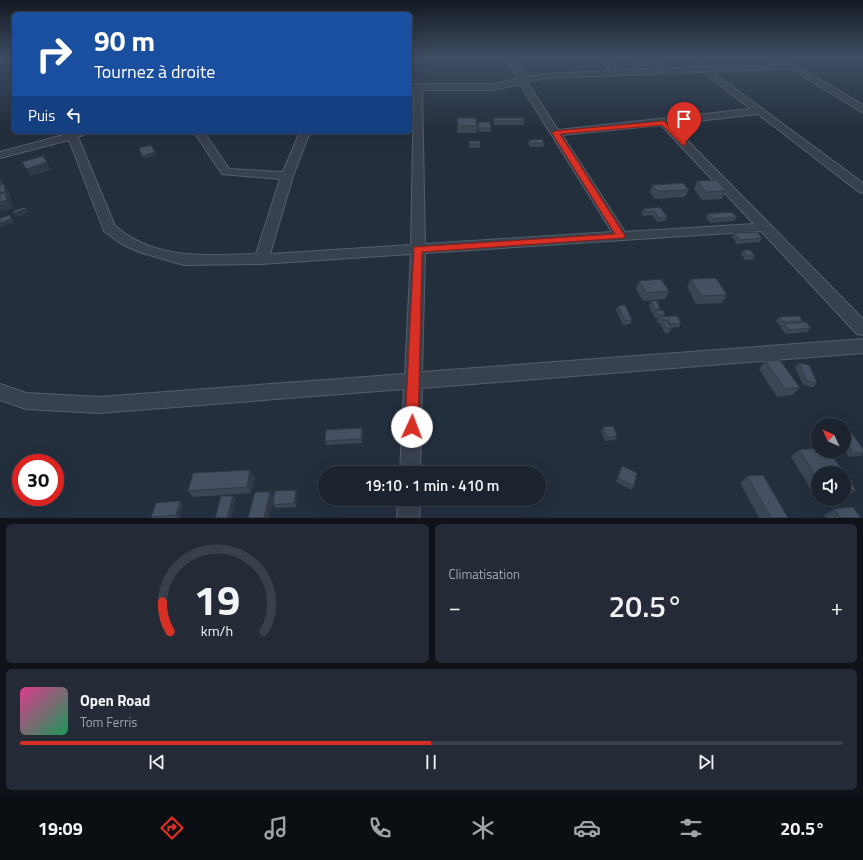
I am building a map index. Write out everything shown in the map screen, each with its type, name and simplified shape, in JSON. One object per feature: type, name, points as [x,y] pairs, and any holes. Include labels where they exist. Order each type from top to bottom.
[{"type":"street","points":[[410,466],[418,249],[414,87],[493,87],[517,81]]},
{"type":"street","points":[[523,81],[621,236]]},
{"type":"street","points":[[720,81],[863,190]]},
{"type":"street","points":[[818,81],[863,109]]},
{"type":"street","points":[[555,133],[761,111]]},
{"type":"street","points":[[664,122],[863,329]]},
{"type":"street","points":[[0,155],[73,134]]},
{"type":"street","points":[[76,134],[109,228],[121,238],[171,258],[184,260],[261,259],[765,227]]},
{"type":"street","points":[[200,134],[226,172],[287,176]]},
{"type":"street","points":[[261,259],[287,176],[304,134]]},
{"type":"street","points":[[0,392],[26,401],[99,405],[863,346]]},
{"type":"street","points":[[408,518],[409,506]]},
{"type":"building","points":[[457,118],[476,118],[477,126],[458,126]]},
{"type":"building","points":[[494,118],[524,118],[524,121],[494,121]]},
{"type":"building","points":[[478,122],[490,122],[491,128],[479,128]]},
{"type":"building","points":[[542,139],[544,143],[530,143],[529,140]]},
{"type":"building","points":[[469,141],[480,141],[481,144],[469,144]]},
{"type":"building","points":[[151,145],[155,152],[142,156],[139,148]]},
{"type":"building","points":[[43,156],[47,162],[26,169],[22,162]]},
{"type":"building","points":[[717,180],[726,191],[706,192],[697,181]]},
{"type":"building","points":[[683,183],[689,190],[658,191],[652,185]]},
{"type":"building","points":[[4,184],[5,192],[0,193],[0,185]]},
{"type":"building","points":[[5,193],[7,200],[0,202],[0,194]]},
{"type":"building","points":[[25,207],[26,209],[14,213],[13,211]]},
{"type":"building","points":[[660,207],[667,217],[659,218],[654,211],[645,212],[643,209]]},
{"type":"building","points":[[731,212],[737,217],[713,219],[707,214]]},
{"type":"building","points":[[10,215],[11,219],[0,223],[0,218]]},
{"type":"building","points":[[757,232],[762,238],[740,240],[734,233]]},
{"type":"building","points":[[743,250],[750,250],[755,256],[748,256]]},
{"type":"building","points":[[716,278],[727,295],[701,296],[691,279]]},
{"type":"building","points":[[661,279],[669,291],[646,293],[639,281]]},
{"type":"building","points":[[651,301],[657,301],[660,309],[654,309]]},
{"type":"building","points":[[625,305],[632,320],[625,321],[618,306]]},
{"type":"building","points":[[663,310],[665,314],[658,315],[655,311]]},
{"type":"building","points":[[677,316],[681,323],[670,324],[669,320],[661,320],[659,317]]},
{"type":"building","points":[[799,316],[803,321],[783,322],[779,317]]},
{"type":"building","points":[[663,321],[667,321],[671,329],[667,329]]},
{"type":"building","points":[[806,322],[811,328],[789,330],[784,324]]},
{"type":"building","points":[[780,360],[800,388],[785,389],[765,361]]},
{"type":"building","points":[[799,363],[809,365],[817,383],[807,381]]},
{"type":"building","points":[[613,426],[617,436],[607,437],[603,427]]},
{"type":"building","points":[[362,428],[361,439],[325,441],[326,430]]},
{"type":"building","points":[[851,432],[863,449],[863,453],[853,453],[851,450]]},
{"type":"building","points":[[811,449],[811,458],[834,458],[839,466],[811,466],[811,469],[799,450]]},
{"type":"building","points":[[622,466],[637,473],[634,486],[618,478]]},
{"type":"building","points":[[250,470],[247,487],[188,491],[193,473]]},
{"type":"building","points":[[763,475],[788,518],[771,518],[747,476]]},
{"type":"building","points":[[851,483],[856,490],[851,490]]},
{"type":"building","points":[[296,490],[294,503],[273,505],[275,491]]},
{"type":"building","points":[[255,492],[270,492],[264,518],[248,518]]},
{"type":"building","points":[[221,496],[233,496],[227,518],[215,518]]},
{"type":"building","points":[[180,501],[176,515],[151,517],[156,503]]},
{"type":"building","points":[[853,507],[861,518],[840,518],[834,509]]},
{"type":"route","points":[[412,427],[418,249],[621,236],[555,133],[664,122],[684,143]]}]
